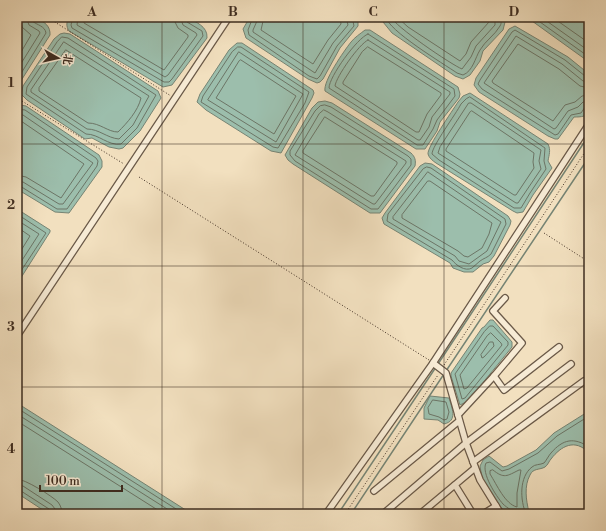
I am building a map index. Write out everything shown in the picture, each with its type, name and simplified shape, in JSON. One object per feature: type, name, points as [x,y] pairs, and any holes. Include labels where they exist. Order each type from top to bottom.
[{"type":"street","points":[[17,336],[229,17]]},
{"type":"street","points":[[326,514],[439,368],[589,124]]},
{"type":"street","points":[[374,491],[458,418],[522,343],[493,311],[505,298]]},
{"type":"street","points":[[494,376],[504,390],[559,347]]},
{"type":"street","points":[[384,514],[466,443],[571,364]]},
{"type":"street","points":[[439,368],[480,480],[501,514]]},
{"type":"street","points":[[422,513],[455,485],[474,465],[584,381]]},
{"type":"street","points":[[455,485],[473,514]]},
{"type":"street","points":[[483,514],[496,506]]},
{"type":"path","points":[[47,17],[175,99]]},
{"type":"path","points":[[17,98],[129,167]]},
{"type":"path","points":[[345,514],[439,368],[589,146]]},
{"type":"path","points":[[139,177],[439,368]]},
{"type":"path","points":[[544,233],[589,262]]},
{"type":"water","points":[[17,17],[33,18],[43,22],[47,25],[50,35],[17,87]]},
{"type":"water","points":[[70,17],[187,17],[203,27],[207,34],[207,38],[172,85],[163,87],[69,31],[67,24]]},
{"type":"water","points":[[250,17],[353,17],[358,21],[358,26],[340,48],[323,79],[317,83],[308,79],[246,38],[243,29]]},
{"type":"water","points":[[383,17],[503,17],[505,22],[503,30],[483,51],[480,61],[470,75],[463,79],[455,76],[392,33],[383,22]]},
{"type":"water","points":[[528,17],[589,17],[589,62],[532,21]]},
{"type":"water","points":[[515,26],[568,57],[589,74],[590,96],[587,113],[584,116],[574,117],[558,139],[548,136],[479,92],[474,85],[476,78],[509,29]]},
{"type":"water","points":[[365,30],[370,30],[458,87],[460,94],[459,98],[440,122],[437,131],[425,149],[416,149],[325,91],[327,80],[339,59],[353,40]]},
{"type":"water","points":[[60,34],[70,34],[158,91],[161,98],[140,131],[123,148],[119,149],[109,147],[92,138],[85,139],[27,100],[21,94],[23,86],[54,39]]},
{"type":"water","points":[[237,43],[242,43],[313,90],[314,93],[312,98],[281,153],[271,151],[206,110],[197,102],[200,94],[229,50]]},
{"type":"water","points":[[470,93],[549,146],[550,150],[548,161],[552,168],[523,212],[517,213],[513,211],[436,163],[428,154],[441,128],[458,102],[463,96]]},
{"type":"water","points":[[325,101],[332,103],[411,153],[414,157],[415,166],[380,213],[370,213],[293,164],[285,155],[312,108],[318,102]]},
{"type":"water","points":[[17,106],[26,106],[99,155],[102,161],[102,167],[69,213],[55,212],[17,189]]},
{"type":"water","points":[[425,163],[432,164],[508,216],[511,221],[494,256],[489,262],[483,264],[473,272],[464,272],[453,268],[450,263],[384,224],[382,218],[385,213],[420,166]]},
{"type":"water","points":[[17,209],[50,230],[50,232],[17,284]]},
{"type":"water","points":[[490,320],[493,320],[512,342],[512,347],[468,401],[460,405],[451,373],[482,328]]},
{"type":"water","points":[[430,396],[449,398],[453,414],[451,420],[444,424],[438,420],[424,419],[424,408]]},
{"type":"water","points":[[17,403],[192,514],[49,514],[17,493]]},
{"type":"water","points":[[589,411],[589,453],[584,448],[579,446],[573,445],[564,447],[555,454],[545,467],[531,473],[526,488],[527,503],[529,512],[536,514],[510,514],[501,508],[482,478],[480,466],[483,460],[489,456],[503,467],[507,466],[536,450],[554,433]]},
{"type":"waterway","points":[[438,364],[589,135]]},
{"type":"waterway","points":[[446,371],[589,157]]},
{"type":"waterway","points":[[338,514],[436,367]]},
{"type":"waterway","points":[[351,514],[444,374]]}]
